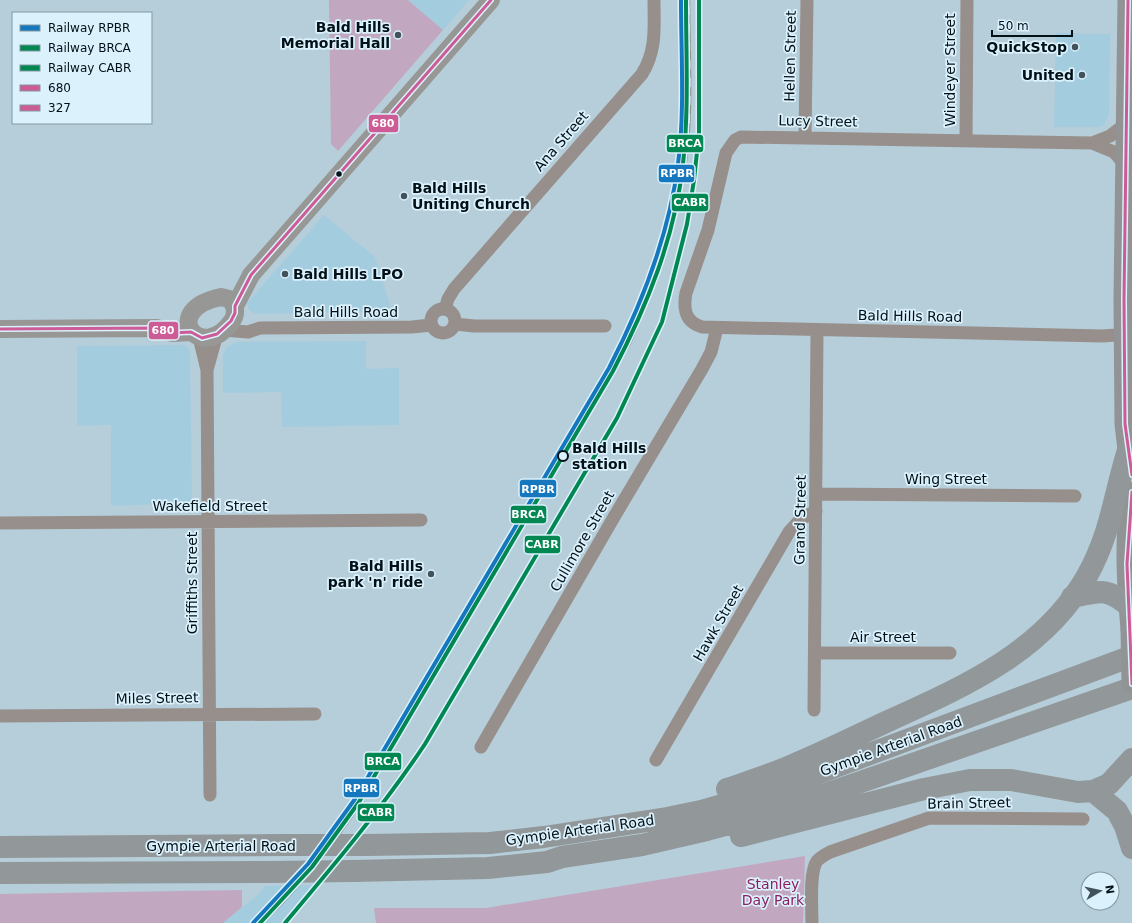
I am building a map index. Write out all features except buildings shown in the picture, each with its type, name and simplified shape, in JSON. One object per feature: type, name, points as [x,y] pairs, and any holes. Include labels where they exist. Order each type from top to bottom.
[{"type":"highway","points":[[1128,0],[1128,335],[1125,424],[1132,475]]},
{"type":"highway","points":[[636,822],[643,814],[671,808],[704,798],[794,765],[952,692],[1002,663],[1031,642],[1050,624],[1086,577],[1104,540],[1128,450]]},
{"type":"highway","points":[[1132,492],[1127,532],[1132,684]]},
{"type":"highway","points":[[1072,597],[1091,592],[1106,592],[1121,599],[1129,606]]},
{"type":"highway","name":"Gympie Arterial Road","points":[[0,847],[490,843],[544,837],[667,818],[701,811],[768,792],[1132,656]]},
{"type":"highway","name":"Gympie Arterial Road","points":[[0,873],[353,871],[488,868],[547,862],[562,857],[642,845],[774,812],[1132,688]]},
{"type":"highway","points":[[547,862],[562,866],[640,857],[694,848],[924,789],[970,780],[1010,780],[1078,792],[1093,791],[1109,784],[1132,759]]},
{"type":"highway","points":[[1093,791],[1117,811],[1125,826],[1132,848]]},
{"type":"main road","points":[[0,329],[157,328],[172,333],[193,330],[209,337],[220,332],[231,321],[230,305],[251,275],[491,0]]},
{"type":"main road","points":[[193,330],[191,313],[202,303],[230,305]]},
{"type":"street","name":"Ana Street","points":[[445,309],[448,299],[454,289],[642,74],[654,47],[654,0]]},
{"type":"street","name":"Hellen Street","points":[[805,136],[807,0]]},
{"type":"street","name":"Windeyer Street","points":[[966,140],[967,0]]},
{"type":"street","name":"Lucy Street","points":[[1092,143],[1110,136],[1127,123]]},
{"type":"street","name":"Lucy Street","points":[[689,320],[684,310],[686,293],[706,238],[725,159],[735,140],[744,136],[805,136],[1092,143],[1114,152],[1127,167]]},
{"type":"street","name":"Bald Hills Road","points":[[230,305],[249,324],[260,328]]},
{"type":"street","points":[[445,309],[452,313],[455,324],[451,330],[444,333],[436,331],[431,325],[431,318],[435,312],[445,309]]},
{"type":"street","name":"Bald Hills Road","points":[[689,320],[702,327],[717,328],[818,331],[1128,335]]},
{"type":"street","points":[[455,324],[482,326],[605,326]]},
{"type":"street","name":"Bald Hills Road","points":[[220,332],[248,332],[260,328],[412,328],[431,325]]},
{"type":"street","name":"Cullimore Street","points":[[481,747],[614,517],[702,369],[711,352],[717,328]]},
{"type":"street","name":"Griffiths Street","points":[[193,330],[207,370],[210,796]]},
{"type":"street","name":"Grand Street","points":[[814,710],[818,331]]},
{"type":"street","name":"Griffiths Street","points":[[207,370],[220,332]]},
{"type":"street","name":"Wing Street","points":[[817,494],[1075,496]]},
{"type":"street","name":"Hawk Street","points":[[656,760],[789,532],[801,519],[816,511]]},
{"type":"street","name":"Wakefield Street","points":[[0,523],[421,520]]},
{"type":"street","name":"Air Street","points":[[815,653],[950,654]]},
{"type":"street","name":"Miles Street","points":[[0,716],[315,714]]},
{"type":"street","name":"Brain Street","points":[[812,923],[813,874],[816,862],[830,852],[929,818],[1083,819]]},
{"type":"shaded area","points":[[408,0],[469,0],[443,30]]},
{"type":"shaded area","name":"United","points":[[1056,33],[1110,34],[1109,115],[1104,125],[1099,127],[1054,127]]},
{"type":"shaded area","points":[[324,215],[375,257],[392,311],[253,313],[248,308],[247,303]]},
{"type":"shaded area","points":[[366,341],[366,369],[399,368],[399,425],[282,427],[281,392],[223,393],[223,355],[226,348],[236,342]]},
{"type":"shaded area","points":[[185,345],[190,350],[192,503],[111,506],[111,425],[77,426],[77,346]]},
{"type":"shaded area","points":[[318,885],[288,923],[223,923],[260,893],[264,886]]},
{"type":"green space","points":[[329,0],[408,0],[443,30],[338,151],[331,144]]},
{"type":"green space","name":"Stanley Day Park","points":[[805,856],[803,923],[376,923],[374,908],[486,908]]},
{"type":"green space","points":[[242,890],[242,907],[223,923],[0,923],[0,894]]},
{"type":"railway","points":[[261,923],[315,864],[362,799],[629,343],[648,298],[664,254],[681,185],[685,161],[688,121],[688,0]]},
{"type":"rail line","name":"RPBR","points":[[253,923],[308,864],[355,799],[609,368],[621,344],[643,294],[652,269],[661,243],[674,191],[678,164],[681,123],[681,0]]},
{"type":"rail line","name":"BRCA","points":[[260,923],[312,867],[359,802],[613,371],[637,322],[658,270],[679,191],[683,164],[686,123],[686,0]]},
{"type":"rail line","name":"CABR","points":[[285,923],[375,813],[425,744],[617,418],[662,322],[687,224],[694,180],[699,133],[699,0]]},
{"type":"transit line","name":"680","points":[[0,329],[157,328],[172,333],[191,332],[202,338],[217,334],[231,321],[235,313],[235,306],[251,275],[491,0]]},
{"type":"transit line","name":"327","points":[[1128,0],[1124,299],[1125,424],[1132,475]]},
{"type":"transit line","name":"327","points":[[1132,492],[1127,564],[1132,684]]},
{"type":"place","name":"Bald Hills Memorial Hall","points":[[398,35]]},
{"type":"place","name":"QuickStop","points":[[1075,47]]},
{"type":"place","name":"United","points":[[1082,75]]},
{"type":"place","name":"Bald Hills Uniting Church","points":[[404,196]]},
{"type":"place","name":"Bald Hills LPO","points":[[285,274]]},
{"type":"place","name":"Bald Hills station","points":[[563,456]]},
{"type":"place","name":"Bald Hills park 'n' ride","points":[[431,574]]}]
